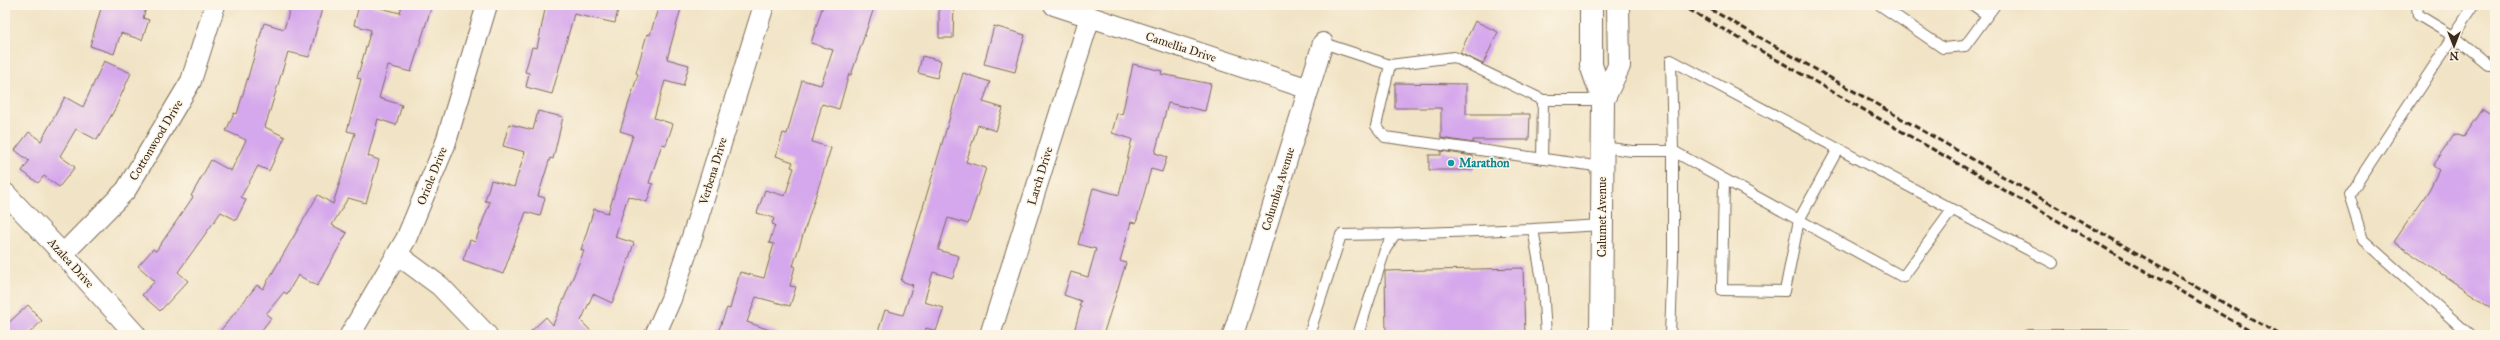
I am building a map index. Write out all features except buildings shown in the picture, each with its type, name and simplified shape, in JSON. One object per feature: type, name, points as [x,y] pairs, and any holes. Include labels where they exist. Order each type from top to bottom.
[{"type":"main road","name":"Calumet Avenue","points":[[1591,5],[1591,65],[1603,100],[1602,335]]},
{"type":"main road","name":"Calumet Avenue","points":[[1603,100],[1619,66],[1618,5]]},
{"type":"street","name":"Cottonwood Drive","points":[[63,254],[126,190],[191,81],[215,5]]},
{"type":"street","name":"Oriole Drive","points":[[350,335],[398,255],[445,145],[488,5]]},
{"type":"street","name":"Verbena Drive","points":[[655,335],[671,300],[693,234],[764,5]]},
{"type":"street","name":"Camellia Drive","points":[[1054,5],[1309,89]]},
{"type":"street","name":"Larch Drive","points":[[990,335],[1090,17]]},
{"type":"street","name":"Columbia Avenue","points":[[1233,335],[1323,43]]},
{"type":"street","name":"Azalea Drive","points":[[5,193],[63,254],[136,335]]},
{"type":"street","points":[[398,255],[440,286],[487,335]]},
{"type":"lane","points":[[1880,5],[1943,48],[1965,46],[1995,5]]},
{"type":"lane","points":[[1973,5],[1987,15]]},
{"type":"lane","points":[[2417,5],[2418,15],[2453,36],[2488,65],[2495,64]]},
{"type":"lane","points":[[2470,335],[2363,240],[2349,195],[2474,5]]},
{"type":"lane","points":[[1323,43],[1390,65],[1454,57],[1543,100],[1603,100]]},
{"type":"lane","points":[[1670,335],[1673,257],[1671,60],[2052,263]]},
{"type":"lane","points":[[1390,65],[1376,126],[1385,137],[1542,159],[1603,157],[1632,151],[1673,151],[1903,277],[1952,210]]},
{"type":"lane","points":[[1542,159],[1543,100]]},
{"type":"lane","points":[[1724,179],[1722,290],[1786,291],[1799,220],[1838,149]]},
{"type":"lane","points":[[1309,335],[1341,236],[1602,225]]},
{"type":"lane","points":[[1532,229],[1543,286],[1546,335]]},
{"type":"lane","points":[[1358,335],[1385,250],[1395,234]]},
{"type":"lane","points":[[2028,335],[2128,335]]},
{"type":"railway","points":[[1681,5],[2257,335]]},
{"type":"railway","points":[[1703,5],[2280,335]]},
{"type":"place","name":"Marathon","points":[[1451,163]]}]
